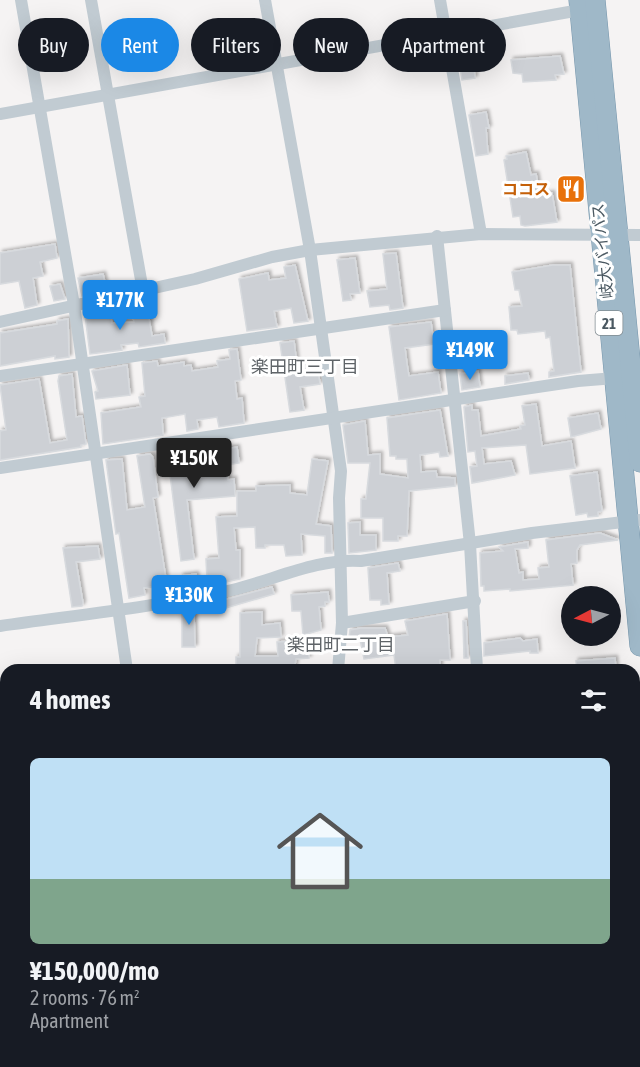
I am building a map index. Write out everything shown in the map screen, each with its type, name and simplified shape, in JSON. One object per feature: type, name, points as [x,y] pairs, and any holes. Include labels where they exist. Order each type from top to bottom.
[{"type":"highway","name":"岐大バイパス","points":[[585,3],[609,234],[640,462]]},
{"type":"highway","name":"岐大バイパス","points":[[629,377],[640,646]]},
{"type":"street","points":[[21,0],[74,305],[126,664]]},
{"type":"street","points":[[91,0],[143,291]]},
{"type":"street","points":[[265,0],[268,18]]},
{"type":"street","points":[[440,0],[443,18]]},
{"type":"street","points":[[506,21],[585,3]]},
{"type":"street","points":[[281,63],[381,46]]},
{"type":"street","points":[[0,114],[233,72]]},
{"type":"street","points":[[278,72],[310,250],[341,471],[339,498],[342,623],[339,664]]},
{"type":"street","points":[[453,72],[481,234]]},
{"type":"street","points":[[0,322],[143,291],[272,257],[310,250],[437,236],[481,234],[640,235]]},
{"type":"street","points":[[437,236],[470,544],[477,664]]},
{"type":"street","points":[[0,376],[445,310]]},
{"type":"street","points":[[0,468],[629,377]]},
{"type":"street","points":[[0,626],[232,589],[340,560],[361,561],[634,521]]},
{"type":"street","points":[[342,623],[475,601]]},
{"type":"building","points":[[560,56],[564,74],[555,75],[556,80],[523,82],[522,74],[513,73],[511,60]]},
{"type":"building","points":[[461,72],[474,72],[475,78],[462,80]]},
{"type":"building","points":[[486,112],[489,128],[486,128],[488,154],[476,156],[469,115]]},
{"type":"building","points":[[526,152],[531,175],[536,174],[540,195],[552,193],[557,222],[525,226],[521,225],[520,216],[513,217],[504,160],[507,159],[506,156]]},
{"type":"building","points":[[55,244],[57,258],[40,262],[43,276],[33,278],[37,305],[25,308],[19,281],[0,284],[0,253]]},
{"type":"building","points":[[396,253],[403,308],[390,310],[389,305],[370,307],[367,291],[387,289],[383,254]]},
{"type":"building","points":[[355,258],[360,293],[350,294],[351,300],[343,301],[337,260]]},
{"type":"building","points":[[295,265],[308,321],[294,323],[291,308],[274,311],[277,327],[247,331],[239,279],[268,273],[269,280],[286,278],[284,267]]},
{"type":"building","points":[[553,265],[570,265],[581,372],[549,377],[549,372],[554,371],[550,337],[546,338],[545,331],[518,334],[517,330],[511,330],[509,307],[522,306],[519,290],[515,290],[512,272]]},
{"type":"building","points":[[103,274],[106,287],[82,296],[78,278]]},
{"type":"building","points":[[60,284],[65,299],[54,301],[50,286]]},
{"type":"building","points":[[146,301],[152,336],[164,334],[165,343],[139,347],[138,343],[121,345],[122,350],[90,354],[85,315],[110,310],[112,323],[134,322],[131,304]]},
{"type":"building","points":[[68,319],[69,357],[55,359],[55,356],[0,366],[0,333],[57,324],[57,321]]},
{"type":"building","points":[[431,322],[434,344],[405,348],[407,364],[409,376],[438,372],[441,393],[399,400],[389,327]]},
{"type":"building","points":[[294,341],[297,365],[317,362],[320,384],[300,387],[304,410],[290,412],[280,343]]},
{"type":"building","points":[[237,349],[241,380],[235,381],[237,399],[242,398],[244,423],[219,427],[217,417],[197,420],[198,429],[187,431],[185,414],[162,418],[163,435],[103,444],[101,413],[141,407],[139,397],[145,396],[142,363],[157,361],[158,366],[184,362],[184,366],[191,365],[192,371],[218,367],[217,361],[230,359],[229,350]]},
{"type":"building","points":[[127,365],[130,395],[96,399],[95,392],[98,391],[92,371]]},
{"type":"building","points":[[478,371],[480,387],[462,390],[460,374]]},
{"type":"building","points":[[528,373],[529,380],[505,384],[505,376]]},
{"type":"building","points":[[72,374],[76,417],[82,416],[86,444],[81,447],[0,460],[0,431],[6,430],[0,385],[39,379],[50,443],[67,440],[58,381],[59,376]]},
{"type":"building","points":[[536,404],[542,446],[571,441],[575,468],[530,474],[526,445],[482,448],[484,464],[511,461],[515,475],[472,483],[470,467],[477,466],[475,451],[468,452],[464,407],[472,405],[472,410],[478,410],[481,436],[521,429],[520,426],[525,425],[522,406]]},
{"type":"building","points":[[440,410],[448,456],[440,457],[439,452],[420,455],[421,472],[436,471],[437,477],[455,478],[455,486],[409,491],[407,536],[398,536],[398,541],[383,541],[383,518],[361,518],[361,499],[366,499],[370,463],[348,463],[343,425],[365,421],[368,455],[380,454],[380,474],[408,478],[407,459],[396,459],[396,456],[390,456],[387,418]]},
{"type":"building","points":[[598,413],[601,429],[571,437],[568,418]]},
{"type":"building","points":[[200,446],[203,466],[225,463],[228,480],[234,479],[235,496],[187,500],[194,559],[181,561],[167,451]]},
{"type":"building","points":[[237,447],[239,463],[227,465],[225,449]]},
{"type":"building","points":[[150,454],[153,457],[158,497],[153,498],[167,585],[144,588],[145,595],[129,598],[119,533],[116,534],[106,460],[122,459],[127,510],[145,507],[137,456]]},
{"type":"building","points":[[312,459],[328,461],[316,524],[331,526],[332,553],[325,553],[325,536],[301,534],[302,555],[286,556],[284,545],[265,545],[265,548],[256,548],[255,527],[234,528],[236,550],[240,550],[240,579],[183,591],[181,576],[196,574],[197,581],[207,580],[206,559],[219,558],[216,517],[237,516],[237,491],[256,491],[256,486],[290,485],[290,493],[307,495]]},
{"type":"building","points":[[597,472],[602,511],[598,512],[598,516],[588,517],[587,513],[576,515],[570,476]]},
{"type":"building","points":[[360,522],[360,535],[376,535],[376,550],[349,553],[348,523]]},
{"type":"building","points":[[600,533],[618,540],[580,545],[577,550],[577,563],[571,564],[573,585],[484,591],[484,586],[481,586],[480,553],[503,551],[499,547],[528,542],[528,548],[515,549],[519,573],[523,572],[523,580],[539,579],[538,568],[549,567],[546,540]]},
{"type":"building","points":[[98,546],[100,559],[76,562],[83,603],[82,606],[72,607],[63,548]]},
{"type":"building","points":[[398,563],[400,571],[387,573],[389,604],[381,605],[381,600],[370,600],[368,568]]},
{"type":"building","points":[[272,587],[274,594],[215,611],[212,603]]},
{"type":"building","points":[[328,592],[329,602],[319,607],[321,630],[303,635],[301,611],[292,611],[291,595]]},
{"type":"building","points":[[199,605],[198,612],[194,613],[195,647],[182,647],[182,608]]},
{"type":"building","points":[[262,612],[262,625],[280,623],[281,637],[257,638],[255,656],[278,656],[277,642],[308,640],[309,658],[296,659],[295,664],[236,664],[236,657],[240,657],[240,613]]},
{"type":"building","points":[[447,614],[450,660],[440,660],[440,664],[395,664],[394,655],[364,659],[360,639],[349,639],[350,630],[361,628],[385,628],[388,637],[408,635],[405,621]]},
{"type":"building","points":[[463,621],[466,621],[468,658],[464,658]]},
{"type":"building","points":[[520,638],[523,641],[537,639],[538,653],[530,653],[530,651],[484,656],[484,643]]},
{"type":"building","points":[[615,658],[616,664],[576,664],[576,661]]},
{"type":"place","name":"ココス","points":[[571,189]]},
{"type":"district","name":"楽田町三丁目","points":[[305,366]]},
{"type":"district","name":"楽田町二丁目","points":[[341,644]]}]
